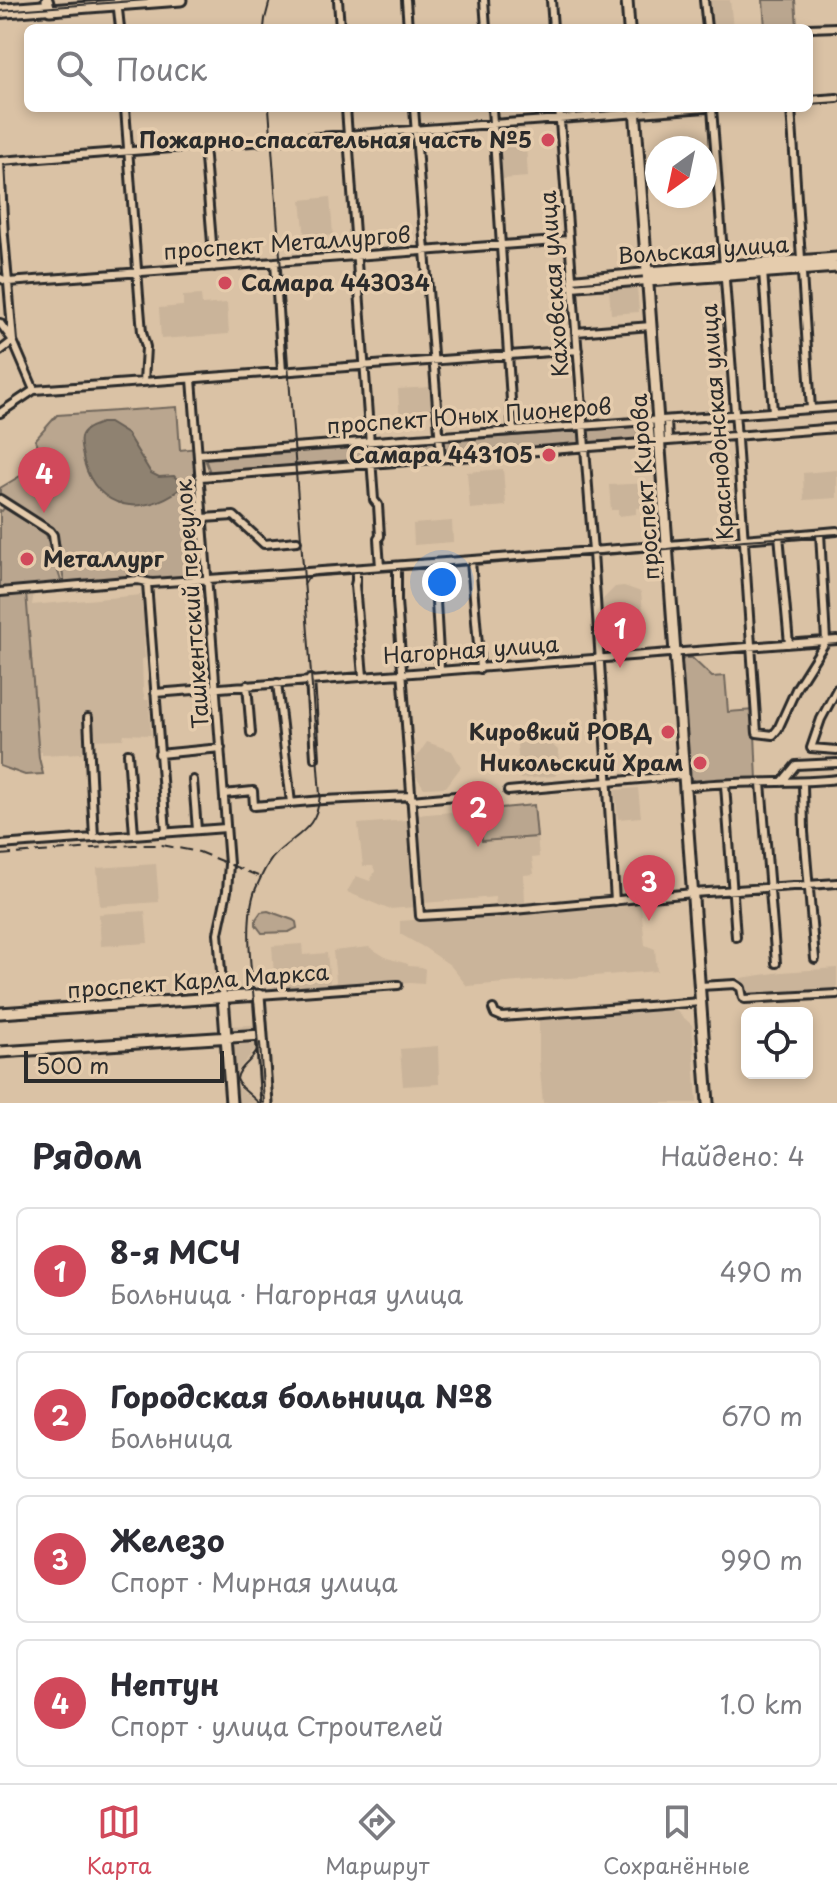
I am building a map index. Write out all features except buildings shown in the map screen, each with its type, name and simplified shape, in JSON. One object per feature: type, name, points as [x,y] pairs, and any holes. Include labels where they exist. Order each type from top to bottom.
[{"type":"main road","points":[[49,4],[100,0]]},
{"type":"main road","points":[[49,4],[181,0]]},
{"type":"main road","points":[[627,0],[629,24]]},
{"type":"main road","name":"проспект Кирова","points":[[635,112],[708,1103]]},
{"type":"main road","name":"Вольская улица","points":[[647,276],[801,265],[837,258]]},
{"type":"main road","name":"Вольская улица","points":[[801,265],[837,267]]},
{"type":"main road","points":[[259,995],[267,1103]]},
{"type":"main road","name":"проспект Карла Маркса","points":[[0,1013],[259,995]]},
{"type":"main road","points":[[223,997],[231,1103]]},
{"type":"main road","points":[[0,1052],[262,1035]]},
{"type":"street","points":[[338,0],[340,24]]},
{"type":"street","points":[[406,0],[408,24]]},
{"type":"street","points":[[484,0],[486,24]]},
{"type":"street","points":[[551,0],[553,24]]},
{"type":"street","points":[[704,0],[707,24]]},
{"type":"street","points":[[118,2],[120,24]]},
{"type":"street","points":[[0,11],[49,4]]},
{"type":"street","points":[[813,28],[837,27]]},
{"type":"street","points":[[813,100],[837,98]]},
{"type":"street","points":[[125,112],[142,332],[146,347],[144,382]]},
{"type":"street","points":[[346,112],[374,500],[378,505],[380,567]]},
{"type":"street","points":[[414,112],[441,458]]},
{"type":"street","points":[[492,112],[513,431]]},
{"type":"street","name":"Каховская улица","points":[[559,112],[593,552],[615,901]]},
{"type":"street","points":[[13,341],[0,162],[626,112]]},
{"type":"street","name":"Краснодонская улица","points":[[712,112],[757,733],[773,735],[778,729],[797,687],[826,641]]},
{"type":"street","points":[[791,112],[811,409]]},
{"type":"street","points":[[204,146],[214,267]]},
{"type":"street","name":"проспект Металлургов","points":[[8,282],[569,240]]},
{"type":"street","points":[[275,262],[282,372]]},
{"type":"street","points":[[837,267],[837,275]]},
{"type":"street","points":[[763,268],[773,412]]},
{"type":"street","name":"Вольская улица","points":[[572,283],[647,276]]},
{"type":"street","points":[[0,278],[8,282]]},
{"type":"street","points":[[0,288],[8,282]]},
{"type":"street","points":[[0,323],[13,341],[34,390]]},
{"type":"street","points":[[576,332],[651,326]]},
{"type":"street","points":[[0,351],[13,341]]},
{"type":"street","points":[[0,413],[34,390],[578,350]]},
{"type":"street","name":"Ташкентский переулок","points":[[192,379],[230,873],[218,933],[223,997]]},
{"type":"street","name":"проспект Юных Пионеров","points":[[199,454],[837,407]]},
{"type":"street","name":"проспект Юных Пионеров","points":[[201,477],[837,428]]},
{"type":"street","points":[[0,499],[50,531],[56,558]]},
{"type":"street","points":[[203,518],[234,516],[264,544],[297,541]]},
{"type":"street","points":[[0,592],[138,580],[147,583],[207,580],[471,561],[837,531]]},
{"type":"street","points":[[820,533],[826,641]]},
{"type":"street","points":[[779,535],[789,644]]},
{"type":"street","points":[[471,561],[480,669]]},
{"type":"street","points":[[436,563],[440,671]]},
{"type":"street","points":[[397,566],[420,916],[837,883]]},
{"type":"street","points":[[356,569],[363,676]]},
{"type":"street","points":[[147,583],[166,832]]},
{"type":"street","name":"Нагорная улица","points":[[155,693],[837,640]]},
{"type":"street","points":[[310,679],[315,758]]},
{"type":"street","points":[[277,683],[291,803]]},
{"type":"street","points":[[247,685],[251,733]]},
{"type":"street","points":[[837,689],[821,719],[811,748],[837,750]]},
{"type":"street","points":[[88,718],[94,837]]},
{"type":"street","points":[[159,754],[221,748]]},
{"type":"street","points":[[128,753],[134,834]]},
{"type":"street","points":[[782,782],[796,765],[837,763]]},
{"type":"street","points":[[508,791],[684,775]]},
{"type":"street","points":[[685,787],[837,779]]},
{"type":"street","points":[[193,780],[197,830]]},
{"type":"street","points":[[761,783],[776,963]]},
{"type":"street","points":[[803,783],[815,959]]},
{"type":"street","points":[[725,785],[736,937]]},
{"type":"street","points":[[224,794],[253,791],[254,806],[467,795]]},
{"type":"street","points":[[0,845],[226,827]]},
{"type":"street","points":[[700,986],[735,984],[741,988],[745,999],[837,994]]},
{"type":"street","name":"проспект Карла Маркса","points":[[259,995],[398,985]]},
{"type":"street","points":[[493,1009],[495,1014],[502,1017],[701,1002]]},
{"type":"shaded area","points":[[707,0],[730,0],[733,24],[709,24]]},
{"type":"shaded area","points":[[763,0],[795,0],[797,24],[765,24]]},
{"type":"shaded area","points":[[525,128],[528,177],[502,179],[498,130]]},
{"type":"shaded area","points":[[330,197],[333,235],[305,238],[301,200]]},
{"type":"shaded area","points":[[637,287],[639,312],[611,314],[609,289]]},
{"type":"shaded area","points":[[201,295],[202,305],[227,303],[229,334],[161,339],[159,308],[183,306],[183,296]]},
{"type":"shaded area","points":[[431,387],[432,410],[424,411],[424,422],[400,424],[398,389]]},
{"type":"shaded area","points":[[177,407],[180,450],[197,448],[204,575],[67,589],[57,537],[20,516],[0,499],[0,488],[42,463],[43,454],[35,440],[57,415]]},
{"type":"shaded area","points":[[109,423],[127,434],[151,473],[159,477],[174,476],[181,483],[180,489],[166,498],[137,505],[110,499],[99,490],[84,462],[81,440],[87,429]]},
{"type":"shaded area","points":[[646,426],[648,441],[210,472],[205,459]]},
{"type":"shaded area","points":[[503,469],[506,506],[470,509],[467,472]]},
{"type":"shaded area","points":[[837,470],[837,498],[804,500],[803,473]]},
{"type":"shaded area","points":[[651,483],[653,507],[636,508],[636,514],[618,516],[618,510],[611,510],[609,485]]},
{"type":"shaded area","name":"Металлург","points":[[4,508],[46,534],[62,584],[0,589],[0,510]]},
{"type":"shaded area","points":[[452,521],[453,542],[414,545],[413,524]]},
{"type":"shaded area","points":[[624,586],[641,592],[643,612],[633,633],[606,636],[599,612],[603,599],[615,587]]},
{"type":"shaded area","points":[[26,592],[34,592],[32,605],[141,595],[146,637],[145,658],[142,659],[143,690],[145,700],[149,700],[151,735],[124,734],[123,739],[88,740],[88,749],[82,750],[82,753],[42,755],[38,752]]},
{"type":"shaded area","points":[[26,592],[39,758],[43,774],[25,775],[0,766],[0,594]]},
{"type":"shaded area","points":[[684,658],[692,658],[712,677],[725,676],[728,712],[754,710],[757,780],[694,785],[693,780],[689,780],[681,662]]},
{"type":"shaded area","points":[[548,741],[558,750],[561,768],[555,776],[520,779],[517,743]]},
{"type":"shaded area","points":[[427,742],[452,751],[461,767],[446,787],[424,788],[415,775],[414,761]]},
{"type":"shaded area","points":[[638,788],[641,817],[618,819],[615,790]]},
{"type":"shaded area","points":[[534,805],[539,857],[532,858],[534,874],[524,875],[525,903],[496,905],[495,897],[424,903],[416,815]]},
{"type":"shaded area","points":[[534,805],[537,837],[482,841],[479,810]]},
{"type":"shaded area","points":[[407,820],[411,879],[414,879],[417,907],[388,909],[347,892],[356,876],[370,881],[375,871],[373,866],[363,866],[358,824]]},
{"type":"shaded area","points":[[156,864],[159,902],[100,906],[97,868]]},
{"type":"shaded area","points":[[641,905],[645,945],[655,949],[657,971],[467,986],[450,965],[400,934],[400,921]]},
{"type":"shaded area","points":[[145,911],[148,943],[101,946],[99,914]]},
{"type":"shaded area","points":[[268,911],[293,920],[297,928],[289,932],[262,933],[256,919],[261,912]]},
{"type":"shaded area","points":[[302,944],[303,955],[327,953],[330,985],[275,989],[272,946]]},
{"type":"shaded area","points":[[369,947],[387,958],[425,969],[424,984],[337,989],[333,951]]},
{"type":"shaded area","points":[[837,968],[837,991],[744,997],[741,978]]},
{"type":"shaded area","points":[[674,1009],[692,1025],[697,1103],[543,1103],[539,1019]]},
{"type":"shaded area","points":[[254,1025],[255,1050],[235,1078],[238,1087],[256,1103],[234,1103],[227,1026]]},
{"type":"shaded area","points":[[438,1046],[439,1084],[403,1086],[400,1049]]},
{"type":"tram line","points":[[0,11],[147,0]]},
{"type":"tram line","points":[[264,24],[270,0]]},
{"type":"tram line","points":[[259,1103],[241,1087],[237,1079],[258,1049],[249,944],[251,904],[268,864],[311,822],[320,795],[269,112]]},
{"type":"tram line","points":[[304,585],[308,578],[316,575],[837,534]]},
{"type":"tram line","points":[[260,1043],[264,1103]]},
{"type":"railway","points":[[0,855],[162,845],[199,852],[258,876]]},
{"type":"place","name":"Пожарно-спасательная часть №5","points":[[548,140]]},
{"type":"place","name":"Самара 443034","points":[[225,283]]},
{"type":"place","name":"Самара 443105","points":[[549,455]]},
{"type":"place","name":"Нептун","points":[[44,513]]},
{"type":"place","name":"Металлург","points":[[27,559]]},
{"type":"place","name":"8-я МСЧ","points":[[620,668]]},
{"type":"place","name":"Кировкий РОВД","points":[[668,732]]},
{"type":"place","name":"Никольский Храм","points":[[700,763]]},
{"type":"place","name":"Городская больница №8","points":[[478,847]]},
{"type":"place","name":"Железо","points":[[649,921]]}]
